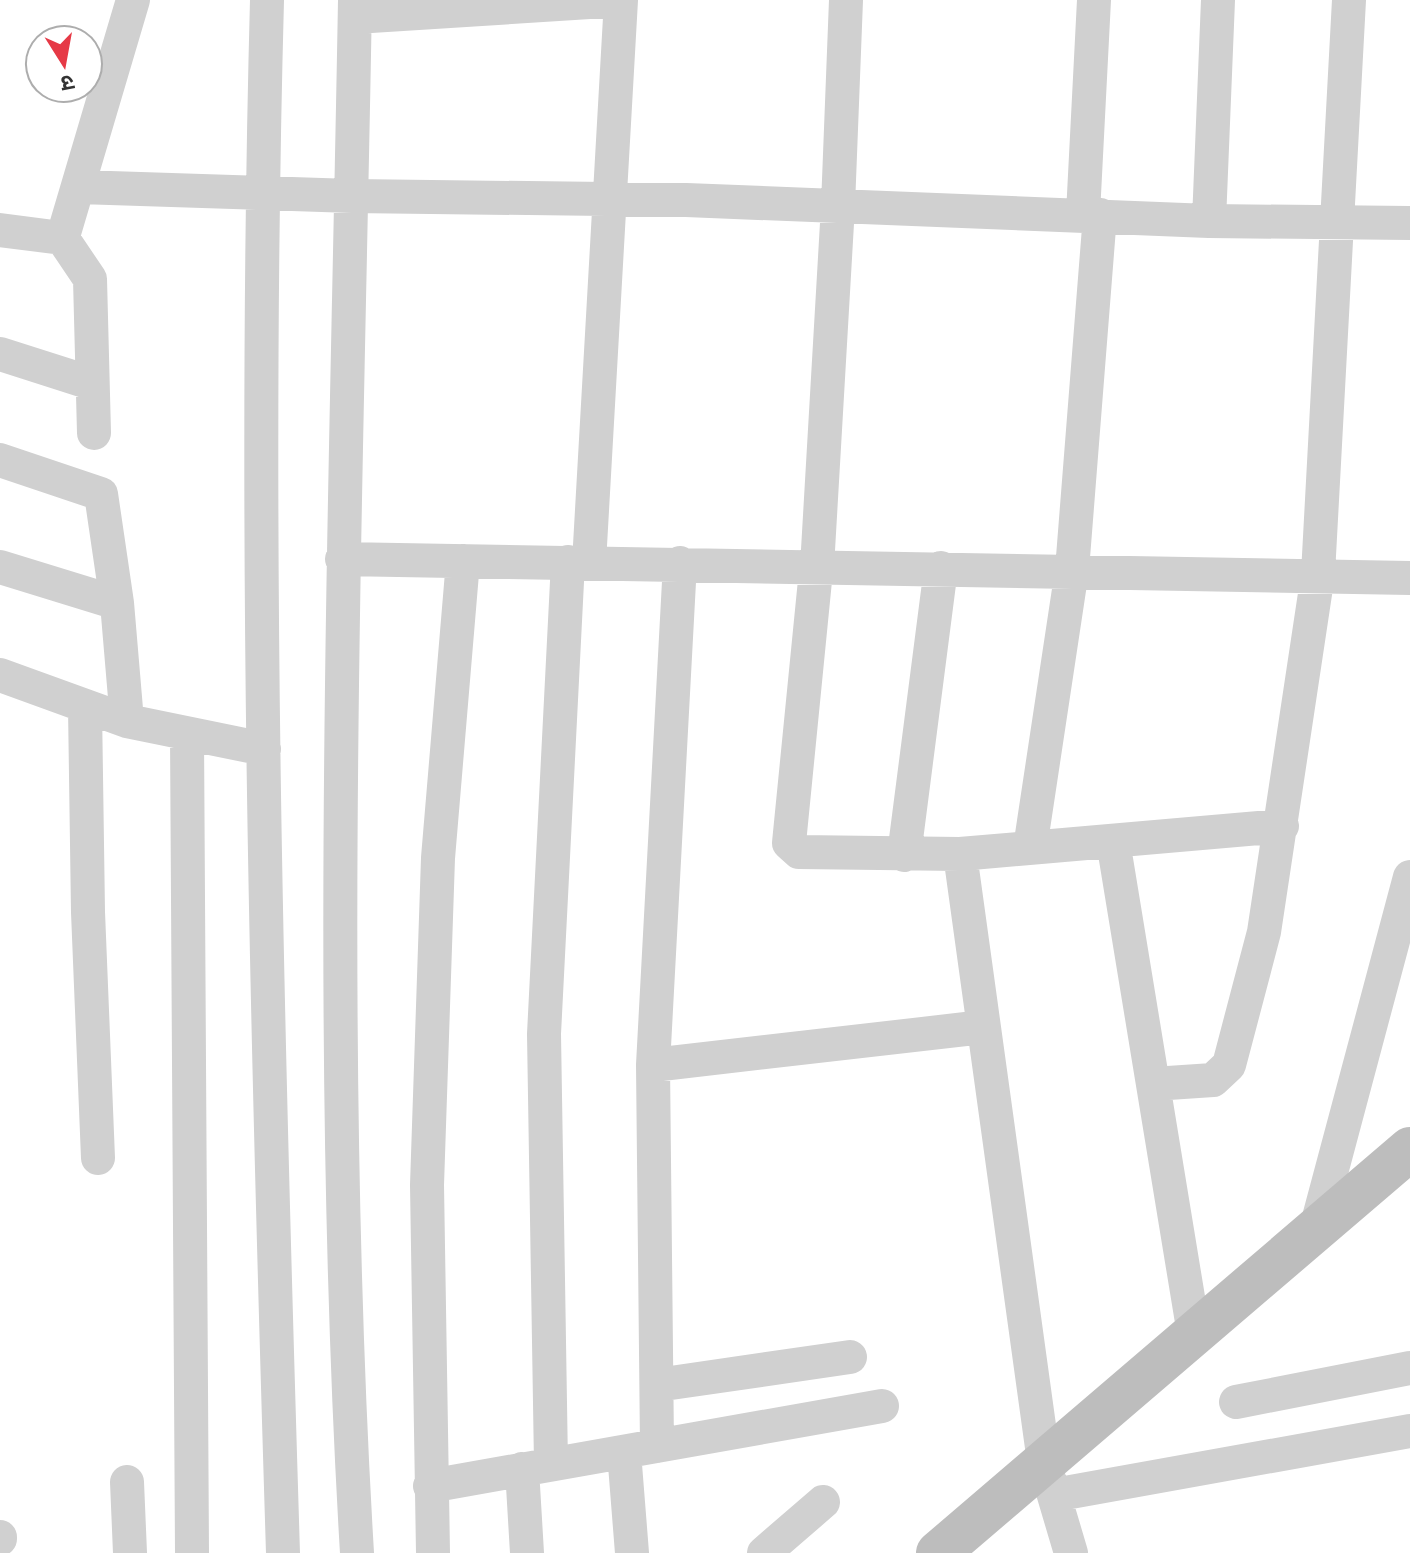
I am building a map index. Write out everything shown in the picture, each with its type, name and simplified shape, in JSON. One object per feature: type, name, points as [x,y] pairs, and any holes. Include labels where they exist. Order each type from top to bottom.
[{"type":"street","points":[[61,236],[79,187],[133,0]]},
{"type":"street","points":[[267,0],[262,194],[265,967],[283,1553]]},
{"type":"street","points":[[357,1553],[349,1430],[339,871],[342,559],[355,8],[621,0],[544,1034],[537,1467],[527,1553]]},
{"type":"street","points":[[846,0],[838,206],[817,565],[789,843],[799,852],[960,854],[1282,826]]},
{"type":"street","points":[[1030,848],[1072,570],[1091,214],[1094,0]]},
{"type":"street","points":[[1209,221],[1218,0]]},
{"type":"street","points":[[1153,1084],[1213,1080],[1229,1065],[1264,932],[1318,574],[1349,0]]},
{"type":"street","points":[[79,187],[262,194],[608,199],[1091,214],[1209,221],[1410,223]]},
{"type":"street","points":[[0,230],[61,236]]},
{"type":"street","points":[[61,236],[90,279],[94,433]]},
{"type":"street","points":[[0,354],[91,383]]},
{"type":"street","points":[[0,460],[101,494],[117,603],[127,721]]},
{"type":"street","points":[[342,559],[817,565],[1410,578]]},
{"type":"street","points":[[433,1553],[427,1185],[437,873],[463,561]]},
{"type":"street","points":[[632,1553],[640,1449],[657,1385],[653,1065],[680,563]]},
{"type":"street","points":[[0,567],[117,603]]},
{"type":"street","points":[[904,855],[941,568]]},
{"type":"street","points":[[0,675],[127,721],[264,749]]},
{"type":"street","points":[[85,707],[88,912],[98,1158]]},
{"type":"street","points":[[187,735],[192,1553]]},
{"type":"street","points":[[1113,841],[1194,1334]]},
{"type":"street","points":[[960,854],[1049,1479],[1071,1553]]},
{"type":"street","points":[[1316,1229],[1410,877]]},
{"type":"street","points":[[653,1065],[983,1027]]},
{"type":"street","points":[[954,1547],[1049,1479],[1194,1334],[1410,1149]]},
{"type":"street","points":[[657,1385],[850,1357]]},
{"type":"street","points":[[1236,1402],[1410,1368]]},
{"type":"street","points":[[430,1486],[882,1406]]},
{"type":"street","points":[[1049,1479],[1410,1431]]},
{"type":"street","points":[[127,1482],[130,1553]]},
{"type":"street","points":[[764,1553],[823,1502]]}]
